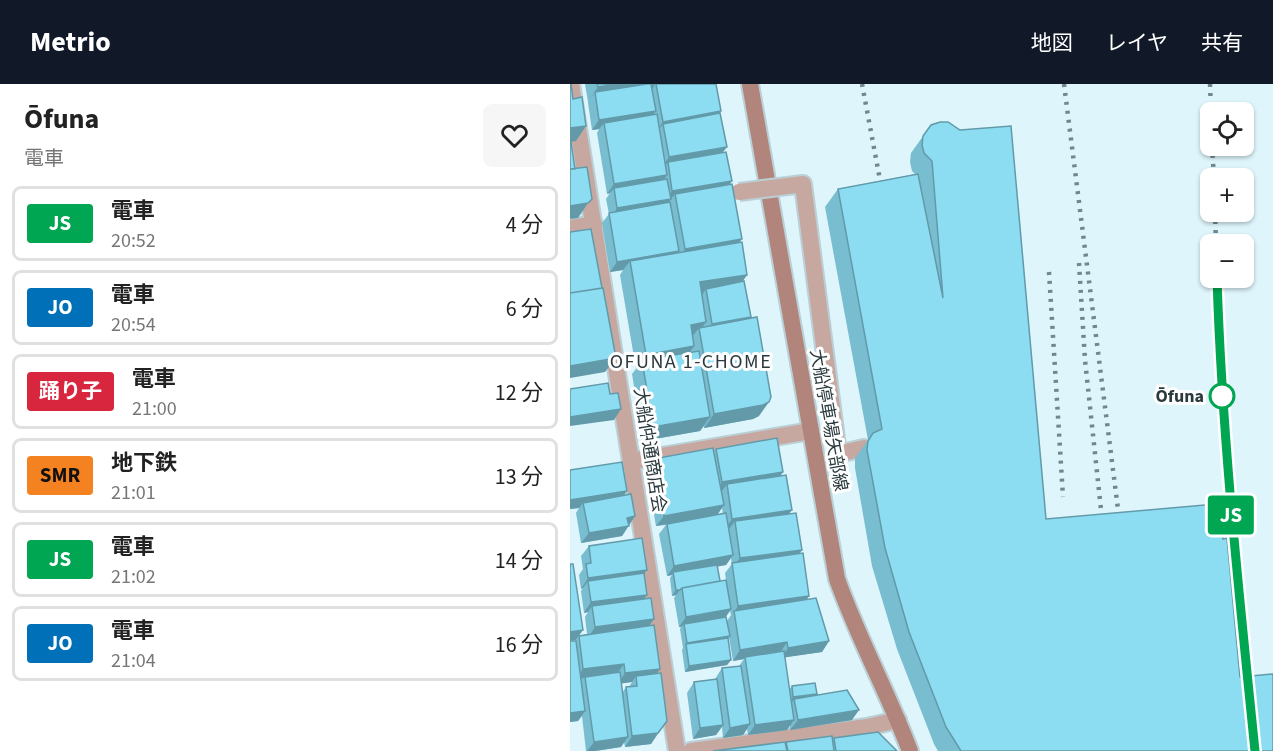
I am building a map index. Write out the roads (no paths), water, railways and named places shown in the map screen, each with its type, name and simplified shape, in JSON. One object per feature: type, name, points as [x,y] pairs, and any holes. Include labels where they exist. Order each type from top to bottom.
[{"type":"main road","name":"大船停車場矢部線","points":[[750,84],[837,579],[854,624],[910,751]]},
{"type":"street","name":"大船仲通商店会","points":[[571,84],[677,751]]},
{"type":"street","points":[[738,192],[804,184],[838,454],[864,448],[871,490]]},
{"type":"street","points":[[570,228],[594,224]]},
{"type":"street","points":[[600,385],[620,382]]},
{"type":"street","points":[[632,461],[811,431]]},
{"type":"street","points":[[691,751],[867,727],[898,720]]},
{"type":"railway","points":[[862,84],[883,196]]},
{"type":"railway","points":[[1064,84],[1119,517]]},
{"type":"railway","points":[[1210,84],[1211,102]]},
{"type":"railway","points":[[1213,156],[1213,168]]},
{"type":"railway","points":[[1215,222],[1216,234]]},
{"type":"railway","points":[[1079,263],[1085,360],[1102,519]]},
{"type":"railway","points":[[1049,272],[1063,497]]},
{"type":"railway","points":[[1217,288],[1228,486],[1249,693]]},
{"type":"train","name":"JS","points":[[1217,288],[1229,495],[1255,751]]},
{"type":"place","name":"Ōfuna","points":[[1222,396]]},
{"type":"district","name":"OFUNA 1-CHOME","points":[[691,361]]}]
